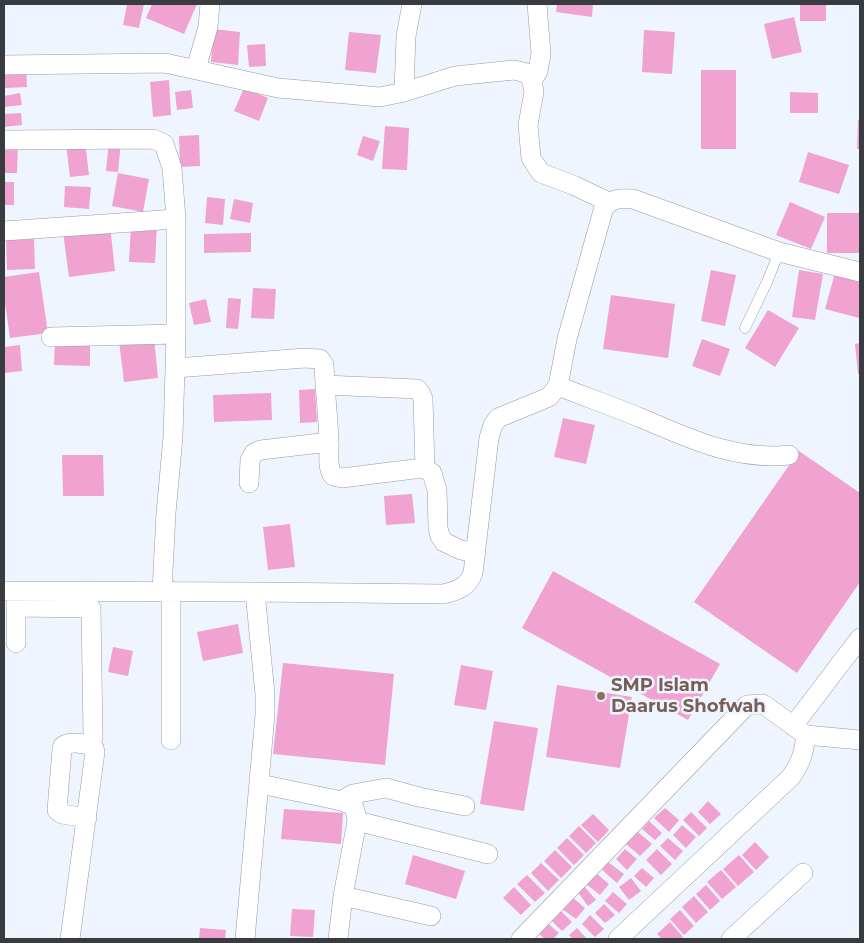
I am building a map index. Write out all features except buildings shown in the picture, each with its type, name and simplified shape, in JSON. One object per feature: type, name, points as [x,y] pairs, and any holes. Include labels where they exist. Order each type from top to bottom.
[{"type":"street","points":[[196,69],[208,27],[210,4]]},
{"type":"street","points":[[404,92],[406,36],[412,4]]},
{"type":"street","points":[[532,81],[538,70],[541,54],[537,4]]},
{"type":"street","points":[[4,65],[165,63],[278,88],[380,97],[404,92],[454,76],[514,70],[527,73],[532,81],[534,92],[528,125],[531,158],[541,172],[609,202]]},
{"type":"street","points":[[4,140],[153,138],[164,144],[172,168],[176,219],[176,368],[173,445],[166,513],[166,591],[171,740]]},
{"type":"street","points":[[12,597],[166,591],[443,594],[465,586],[471,580],[474,573],[489,438],[493,425],[498,418],[509,412],[549,397],[558,386],[569,330],[604,207],[609,202],[624,198],[633,199],[779,252],[860,272]]},
{"type":"street","points":[[4,231],[176,219]]},
{"type":"street","points":[[51,337],[176,334]]},
{"type":"street","points":[[176,368],[320,359],[323,363],[330,471],[333,476],[337,478],[425,469],[432,473],[436,482],[440,536],[444,542],[460,550],[476,553]]},
{"type":"street","points":[[325,385],[417,389],[422,394],[423,400],[425,469]]},
{"type":"street","points":[[558,386],[700,444],[754,455],[777,457],[789,455]]},
{"type":"street","points":[[249,483],[250,460],[254,452],[329,442]]},
{"type":"street","points":[[245,939],[264,736],[265,694],[255,592]]},
{"type":"street","points":[[12,597],[16,643]]},
{"type":"street","points":[[12,597],[91,608],[93,737]]},
{"type":"street","points":[[618,939],[791,776],[799,766],[804,754],[800,730],[860,638]]},
{"type":"street","points":[[521,939],[747,705],[763,704],[800,730],[860,740]]},
{"type":"street","points":[[260,784],[353,805],[357,821],[343,896],[338,939]]},
{"type":"street","points":[[341,801],[353,794],[386,788],[418,797],[466,806]]},
{"type":"street","points":[[70,939],[87,818]]},
{"type":"street","points":[[357,821],[488,854]]},
{"type":"street","points":[[731,939],[747,932],[803,873]]},
{"type":"street","points":[[343,896],[431,916]]},
{"type":"lane","points":[[745,328],[779,252]]},
{"type":"place","name":"SMP Islam Daarus Shofwah","points":[[601,696]]}]
